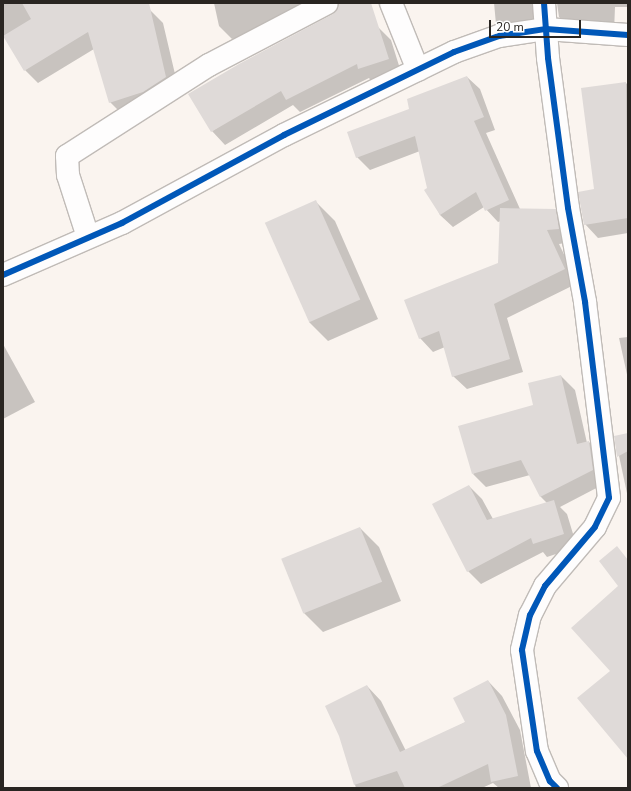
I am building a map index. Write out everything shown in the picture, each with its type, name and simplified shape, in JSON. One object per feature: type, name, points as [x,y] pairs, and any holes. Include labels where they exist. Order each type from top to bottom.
[{"type":"street","points":[[88,237],[68,175],[67,156],[209,65],[327,3]]},
{"type":"street","points":[[391,3],[418,70]]},
{"type":"street","points":[[544,3],[568,208],[585,302],[609,498],[595,527],[545,586],[530,615],[522,650],[537,751],[550,781],[557,788]]},
{"type":"street","points":[[3,275],[56,254],[88,237],[122,223],[284,136],[418,70],[499,36],[546,29],[628,35]]},
{"type":"building","points":[[22,3],[149,3],[166,77],[143,92],[109,103],[88,32],[24,71],[3,36],[31,19]]},
{"type":"building","points":[[340,3],[371,3],[389,59],[358,69],[357,64],[286,100],[281,91],[211,132],[188,94],[239,64],[333,14]]},
{"type":"building","points":[[467,76],[484,117],[474,121],[509,200],[485,211],[476,192],[440,215],[424,190],[427,188],[415,136],[356,158],[347,132],[409,109],[407,99]]},
{"type":"building","points":[[626,82],[628,218],[584,225],[578,192],[594,189],[581,88]]},
{"type":"building","points":[[316,200],[360,300],[309,322],[265,223]]},
{"type":"building","points":[[500,208],[556,209],[559,229],[547,230],[565,269],[494,304],[510,359],[452,377],[439,331],[419,339],[404,300],[498,263]]},
{"type":"building","points":[[561,375],[577,444],[589,441],[593,470],[540,497],[521,460],[472,474],[458,426],[533,405],[528,383]]},
{"type":"building","points":[[628,433],[628,451],[617,457],[614,436]]},
{"type":"building","points":[[469,485],[487,520],[554,500],[564,534],[533,544],[531,538],[467,572],[432,504]]},
{"type":"building","points":[[360,527],[382,582],[303,614],[281,559]]},
{"type":"building","points":[[617,546],[628,560],[628,759],[577,698],[610,671],[571,628],[618,586],[599,561]]},
{"type":"building","points":[[488,680],[506,715],[518,776],[491,782],[488,764],[437,788],[405,788],[397,771],[354,785],[339,736],[325,706],[367,685],[400,752],[465,722],[453,698]]},
{"type":"cycle path","points":[[544,3],[548,58],[568,208],[585,302],[609,498],[595,527],[545,586],[530,615],[522,650],[537,751],[550,781],[557,788]]},
{"type":"cycle path","points":[[3,275],[122,223],[284,135],[454,52],[499,36],[546,29],[628,35]]}]
